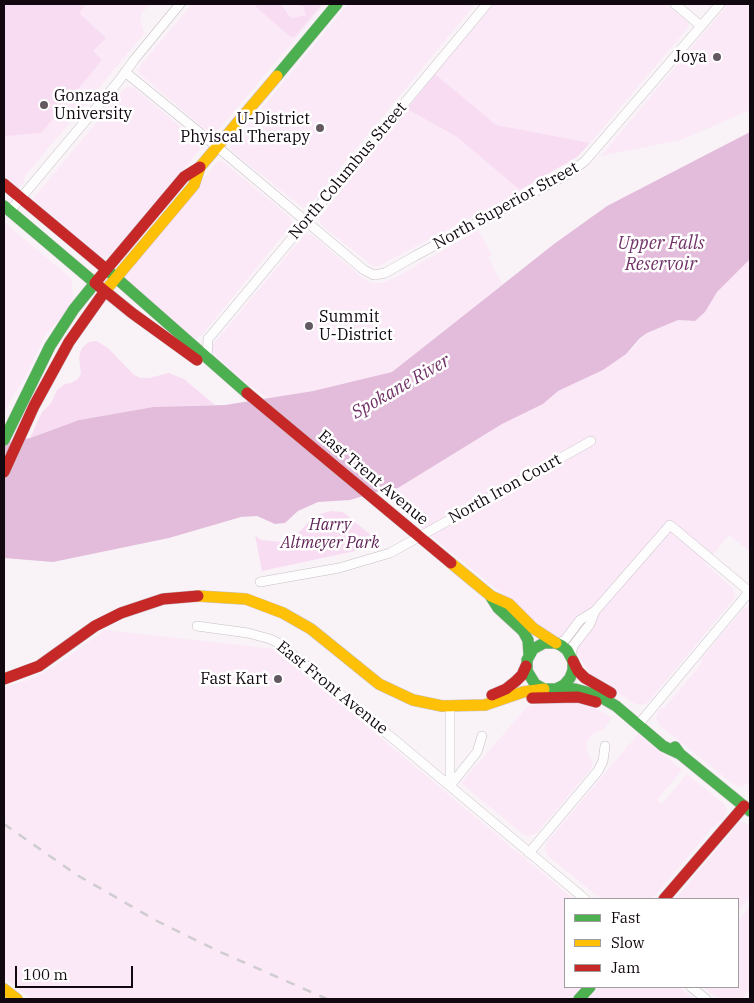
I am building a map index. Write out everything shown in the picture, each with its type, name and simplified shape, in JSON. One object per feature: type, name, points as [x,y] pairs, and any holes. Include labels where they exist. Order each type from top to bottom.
[{"type":"main road","points":[[4,440],[50,346],[74,309],[184,177],[200,167],[337,4]]},
{"type":"main road","points":[[4,472],[34,406],[69,342],[105,291],[194,185],[200,167]]},
{"type":"main road","name":"East Trent Avenue","points":[[4,184],[106,269],[238,386],[490,596],[498,608],[523,631],[528,640],[528,660]]},
{"type":"main road","name":"East Trent Avenue","points":[[7,208],[105,291],[192,357],[238,386]]},
{"type":"main road","points":[[4,679],[39,666],[95,626],[136,607],[175,597],[221,595],[256,602],[292,617],[318,634],[373,680],[398,694],[422,703],[450,706],[493,704],[543,697],[588,699],[607,707],[643,735],[680,754],[748,805],[665,898]]},
{"type":"main road","name":"East Trent Avenue","points":[[490,596],[509,604],[533,628],[557,644]]},
{"type":"main road","points":[[474,705],[500,692],[516,681],[522,675],[528,660],[538,646],[550,643],[557,644],[567,650],[578,671],[585,678],[615,695],[663,746]]},
{"type":"main road","points":[[528,660],[531,681],[550,689],[564,685],[570,678],[573,670],[572,658]]},
{"type":"main road","points":[[493,704],[520,693],[550,689],[575,689],[597,695],[641,721],[669,739],[680,754]]},
{"type":"main road","points":[[579,999],[589,988]]},
{"type":"main road","points":[[4,989],[17,999]]},
{"type":"street","points":[[7,208],[20,199],[180,4]]},
{"type":"street","name":"North Columbus Street","points":[[208,339],[487,4]]},
{"type":"street","points":[[675,4],[701,26]]},
{"type":"street","name":"North Superior Street","points":[[307,221],[364,270],[374,275],[385,273],[568,174],[586,161],[720,4]]},
{"type":"street","points":[[125,72],[307,221]]},
{"type":"street","points":[[187,341],[200,342],[208,339],[207,358]]},
{"type":"street","name":"North Iron Court","points":[[260,582],[339,568],[390,553],[591,441]]},
{"type":"street","points":[[557,644],[565,640],[580,620],[594,611],[625,579],[670,525],[750,591],[641,721]]},
{"type":"street","points":[[572,658],[573,646],[590,624],[594,611]]},
{"type":"street","name":"East Front Avenue","points":[[197,626],[248,633],[280,644],[584,898]]},
{"type":"street","points":[[450,706],[450,786]]},
{"type":"street","points":[[450,786],[477,752],[482,736]]},
{"type":"street","points":[[529,853],[598,770],[603,761],[605,746]]},
{"type":"street","points":[[691,988],[706,999]]},
{"type":"shaded area","name":"Gonzaga University","points":[[4,4],[150,4],[142,13],[140,20],[144,32],[143,35],[25,176],[23,184],[17,189],[4,179]]},
{"type":"shaded area","points":[[192,4],[325,4],[215,134],[209,133],[138,71],[140,66]]},
{"type":"shaded area","points":[[348,4],[475,4],[309,206],[303,208],[233,152],[230,147]]},
{"type":"shaded area","points":[[494,4],[666,4],[688,22],[689,25],[590,143],[496,126],[435,74]]},
{"type":"shaded area","name":"Joya","points":[[728,4],[750,4],[750,110],[681,140],[601,156]]},
{"type":"shaded area","points":[[126,87],[133,87],[200,143],[202,147],[111,256],[102,259],[33,202],[33,199]]},
{"type":"shaded area","points":[[407,109],[457,137],[522,191],[378,266],[373,266],[321,225],[319,218]]},
{"type":"shaded area","points":[[218,161],[222,161],[290,217],[292,224],[201,336],[196,339],[128,283],[126,274]]},
{"type":"shaded area","points":[[4,222],[71,278],[74,302],[44,337],[25,378],[10,401],[4,415]]},
{"type":"shaded area","points":[[478,230],[492,255],[488,257],[502,284],[392,372],[313,391],[267,398],[235,374],[211,351],[211,347],[305,234],[312,235],[364,279],[372,283],[381,283],[395,278]]},
{"type":"shaded area","points":[[750,259],[750,552],[729,535],[705,564],[732,587],[735,594],[733,600],[649,701],[645,704],[637,705],[590,674],[571,644],[566,640],[544,632],[517,606],[380,491],[398,488],[502,424],[543,404],[558,391],[603,370],[634,347],[647,333],[678,320],[695,321],[705,312],[717,292]]},
{"type":"shaded area","points":[[750,606],[750,782],[742,787],[733,784],[659,725],[656,718],[659,710],[665,707],[700,666],[702,658],[744,608]]},
{"type":"shaded area","points":[[105,630],[275,649],[572,898],[564,898],[564,988],[585,988],[591,996],[598,988],[680,988],[694,999],[31,999],[4,979],[4,687],[29,680],[52,668]]},
{"type":"shaded area","points":[[545,703],[582,704],[597,709],[612,718],[604,729],[595,732],[587,741],[587,751],[593,763],[591,769],[537,833],[528,836],[524,835],[461,783],[527,707]]},
{"type":"shaded area","points":[[638,734],[682,770],[657,800],[662,804],[687,774],[724,804],[727,810],[724,818],[712,828],[653,898],[600,898],[548,856],[545,849],[547,842]]},
{"type":"shaded area","points":[[742,822],[750,825],[750,897],[739,910],[739,898],[676,898],[731,833],[736,824]]},
{"type":"shaded area","points":[[750,906],[750,989],[742,999],[718,999],[704,988],[739,988],[739,920]]},
{"type":"green space","name":"Gonzaga University","points":[[4,4],[86,4],[79,13],[106,38],[93,51],[102,60],[41,133],[4,136]]},
{"type":"green space","points":[[257,4],[281,4],[289,16],[293,18],[306,15],[303,6],[299,4],[322,4],[294,37],[291,37],[256,7]]},
{"type":"green space","points":[[435,74],[496,125],[590,143],[577,157],[520,190],[457,137],[407,109]]},
{"type":"green space","points":[[97,341],[109,349],[134,375],[141,378],[149,378],[169,373],[184,379],[215,405],[153,407],[79,420],[30,438],[42,412],[51,403],[57,390],[65,384],[78,379],[81,374],[79,357],[82,348],[89,342]]},
{"type":"green space","name":"Harry Altmeyer Park","points":[[331,511],[343,512],[383,545],[262,571],[255,535],[261,540],[282,542],[295,537],[310,520],[320,514]]},
{"type":"water","name":"Upper Falls Reservoir","points":[[750,132],[750,259],[717,292],[705,312],[695,321],[678,320],[647,333],[626,354],[603,370],[558,391],[543,404],[502,424],[398,488],[350,500],[318,502],[298,511],[285,523],[275,524],[257,516],[241,517],[169,538],[53,562],[4,558],[4,443],[30,438],[79,420],[153,407],[225,405],[313,391],[392,372],[554,244],[607,206]]},
{"type":"railway","points":[[4,824],[77,875],[157,921],[218,951],[327,999]]},
{"type":"traffic: fast","points":[[277,76],[337,4]]},
{"type":"traffic: fast","points":[[4,206],[95,283]]},
{"type":"traffic: fast","points":[[106,269],[247,393]]},
{"type":"traffic: fast","points":[[4,440],[50,346],[74,309],[95,283]]},
{"type":"traffic: fast","points":[[491,597],[498,608],[523,631],[528,640],[529,654]]},
{"type":"traffic: fast","points":[[556,689],[564,685],[570,678],[573,670],[573,661],[567,650],[562,646],[556,643],[544,643],[533,649],[527,660],[527,671],[535,684],[544,689],[575,689],[597,695],[616,706],[663,746],[680,754]]},
{"type":"traffic: fast","points":[[675,747],[680,754],[750,811]]},
{"type":"traffic: fast","points":[[579,999],[589,988]]},
{"type":"traffic: slow","points":[[105,291],[194,185],[200,167],[277,76]]},
{"type":"traffic: slow","points":[[451,563],[491,596],[509,604],[533,628],[556,643]]},
{"type":"traffic: slow","points":[[198,596],[246,599],[283,613],[311,629],[379,684],[413,700],[442,706],[485,705],[523,692],[544,689]]},
{"type":"traffic: slow","points":[[4,989],[17,999]]},
{"type":"traffic: jam","points":[[197,360],[132,313],[95,283],[184,177],[200,167]]},
{"type":"traffic: jam","points":[[4,184],[106,269]]},
{"type":"traffic: jam","points":[[4,472],[34,406],[69,342],[105,291]]},
{"type":"traffic: jam","points":[[247,393],[451,563]]},
{"type":"traffic: jam","points":[[4,679],[39,666],[95,626],[121,613],[163,599],[198,596]]},
{"type":"traffic: jam","points":[[573,661],[578,671],[585,678],[611,693]]},
{"type":"traffic: jam","points":[[492,695],[506,689],[516,681],[522,675],[526,666]]},
{"type":"traffic: jam","points":[[532,698],[578,697],[596,702]]},
{"type":"traffic: jam","points":[[665,898],[744,806]]},
{"type":"place","name":"Joya","points":[[717,57]]},
{"type":"place","name":"Gonzaga University","points":[[44,105]]},
{"type":"place","name":"U-District Phyiscal Therapy","points":[[320,128]]},
{"type":"place","name":"Summit U-District","points":[[309,326]]},
{"type":"place","name":"Fast Kart","points":[[278,679]]},
{"type":"water label","name":"Spokane River","points":[[401,387]]}]
